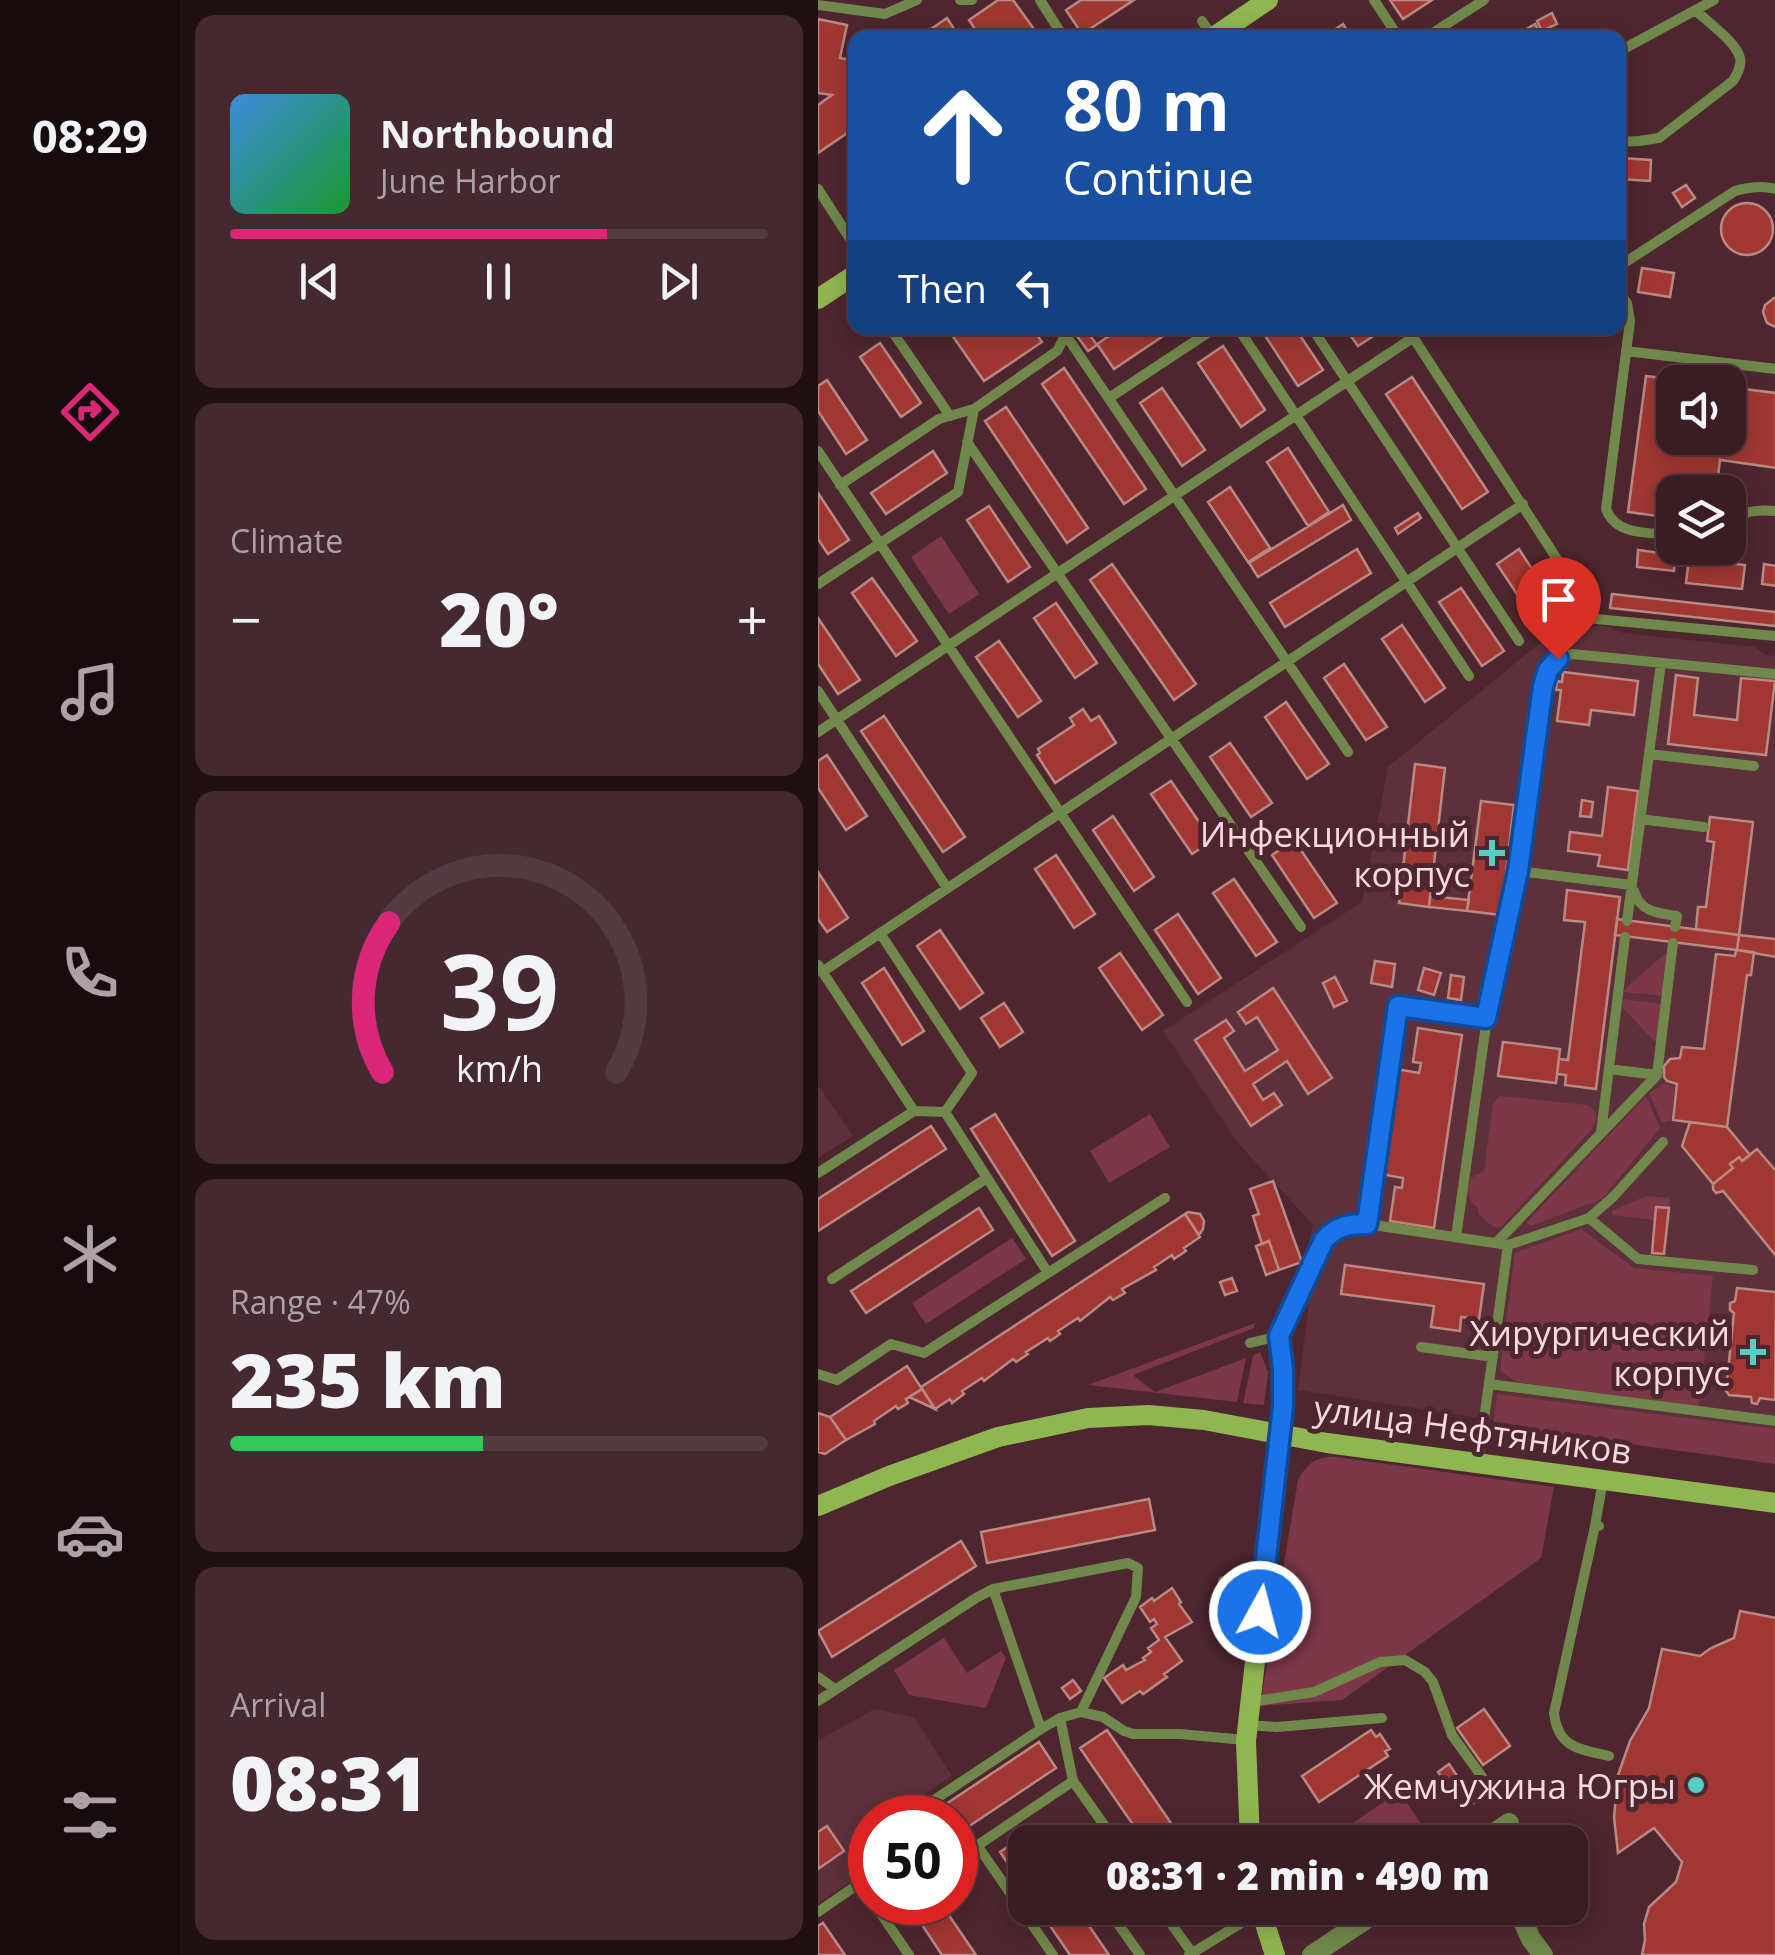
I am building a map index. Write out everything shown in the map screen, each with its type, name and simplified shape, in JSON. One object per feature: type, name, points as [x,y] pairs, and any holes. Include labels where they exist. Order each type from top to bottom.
[{"type":"main road","points":[[1213,30],[1268,0]]},
{"type":"main road","points":[[818,299],[848,280]]},
{"type":"main road","name":"улица Нефтяников","points":[[818,1506],[930,1455],[1088,1418],[1120,1415],[1204,1420],[1478,1464],[1776,1504]]},
{"type":"main road","points":[[1250,1825],[1247,1733],[1281,1434]]},
{"type":"main road","points":[[1266,1925],[1275,1955]]},
{"type":"street","points":[[1279,1336],[1283,1370],[1281,1434]]},
{"type":"street","points":[[1312,1955],[1357,1925]]},
{"type":"street","points":[[1525,1925],[1542,1955]]},
{"type":"lane","points":[[818,4],[886,14],[917,0]]},
{"type":"lane","points":[[960,0],[972,0]]},
{"type":"lane","points":[[1040,0],[1059,30]]},
{"type":"lane","points":[[1374,0],[1394,30]]},
{"type":"lane","points":[[1437,30],[1484,0]]},
{"type":"lane","points":[[1626,48],[1714,0]]},
{"type":"lane","points":[[1626,142],[1659,138],[1733,81],[1739,71],[1740,58],[1734,46],[1695,10]]},
{"type":"lane","points":[[1626,262],[1736,191],[1767,186],[1776,189]]},
{"type":"lane","points":[[818,189],[848,236]]},
{"type":"lane","points":[[830,208],[843,200]]},
{"type":"lane","points":[[1626,302],[1630,322],[1606,509],[1619,528],[1656,533]]},
{"type":"lane","points":[[895,335],[950,416]]},
{"type":"lane","points":[[840,484],[939,419],[974,409],[1057,351],[1065,335]]},
{"type":"lane","points":[[1071,335],[1109,398],[1348,752]]},
{"type":"lane","points":[[1109,398],[1204,335]]},
{"type":"lane","points":[[1243,335],[1469,676]]},
{"type":"lane","points":[[1317,335],[1520,641]]},
{"type":"lane","points":[[818,732],[1348,381],[1406,335]]},
{"type":"lane","points":[[1412,335],[1596,620],[1776,636]]},
{"type":"lane","points":[[1626,351],[1776,370]]},
{"type":"lane","points":[[818,584],[958,492],[974,409]]},
{"type":"lane","points":[[967,442],[1301,927]]},
{"type":"lane","points":[[818,451],[1186,1002]]},
{"type":"lane","points":[[914,1112],[820,968],[880,933],[1522,504]]},
{"type":"lane","points":[[1746,513],[1756,509],[1776,511]]},
{"type":"lane","points":[[1456,1238],[1486,1018],[1518,871],[1548,670],[1558,659],[1572,654],[1776,674]]},
{"type":"lane","points":[[1627,921],[1661,663]]},
{"type":"lane","points":[[818,691],[948,888]]},
{"type":"lane","points":[[1649,754],[1754,766]]},
{"type":"lane","points":[[1640,819],[1704,827]]},
{"type":"lane","points":[[1518,871],[1632,885]]},
{"type":"lane","points":[[1632,885],[1637,901],[1651,912],[1677,916],[1675,926]]},
{"type":"lane","points":[[880,933],[972,1073],[945,1112]]},
{"type":"lane","points":[[1601,1133],[1625,936]]},
{"type":"lane","points":[[1478,1464],[1493,1357],[1502,1244],[1657,1075],[1673,942]]},
{"type":"lane","points":[[1367,1224],[1398,1006],[1486,1018]]},
{"type":"lane","points":[[1609,1069],[1657,1075]]},
{"type":"lane","points":[[818,1174],[914,1112],[945,1112]]},
{"type":"lane","points":[[945,1112],[1048,1273]]},
{"type":"lane","points":[[1250,1343],[1279,1336],[1324,1240],[1334,1230],[1348,1224],[1367,1224],[1502,1244],[1589,1218],[1664,1142]]},
{"type":"lane","points":[[832,1279],[987,1178]]},
{"type":"lane","points":[[818,1374],[837,1380],[890,1344],[924,1354],[1165,1198]]},
{"type":"lane","points":[[1589,1218],[1638,1259],[1753,1270]]},
{"type":"lane","points":[[1420,1347],[1493,1357]]},
{"type":"lane","points":[[1489,1384],[1776,1422]]},
{"type":"lane","points":[[1603,1480],[1597,1526],[1554,1712],[1563,1739],[1575,1748],[1609,1756]]},
{"type":"lane","points":[[818,1701],[994,1589],[1128,1563],[1138,1568],[1136,1597],[1081,1712]]},
{"type":"lane","points":[[1224,1581],[1264,1581]]},
{"type":"lane","points":[[994,1589],[1041,1729]]},
{"type":"lane","points":[[1250,1702],[1314,1692],[1380,1662],[1405,1660],[1433,1682],[1452,1734],[1495,1795]]},
{"type":"lane","points":[[818,1677],[836,1689]]},
{"type":"lane","points":[[942,1795],[1041,1729],[1081,1712],[1103,1716],[1133,1734],[1247,1733],[1382,1718]]},
{"type":"lane","points":[[1060,1718],[1074,1781],[1104,1825]]},
{"type":"lane","points":[[978,1844],[1074,1781]]},
{"type":"lane","points":[[978,1846],[1053,1955]]},
{"type":"lane","points":[[818,1912],[848,1892]]},
{"type":"lane","points":[[888,1925],[908,1955]]},
{"type":"lane","points":[[1120,1925],[1140,1955]]},
{"type":"lane","points":[[1171,1925],[1190,1954],[1236,1925]]},
{"type":"shaded area","points":[[941,536],[979,594],[949,614],[911,557]]},
{"type":"shaded area","points":[[1575,621],[1580,628],[1603,625],[1623,633],[1755,647],[1775,656],[1775,1464],[1493,1425],[1493,1420],[1298,1390],[1310,1294],[1306,1258],[1313,1225],[1237,1142],[1163,1031],[1362,902],[1388,767],[1555,631]]},
{"type":"shaded area","points":[[1668,951],[1663,996],[1624,992],[1624,990]]},
{"type":"shaded area","points":[[1623,999],[1662,1004],[1657,1044],[1622,1007]]},
{"type":"shaded area","points":[[1665,1083],[1675,1087],[1671,1120],[1662,1123],[1649,1093]]},
{"type":"shaded area","points":[[818,1085],[853,1136],[818,1158]]},
{"type":"shaded area","points":[[1502,1096],[1587,1105],[1596,1118],[1593,1128],[1501,1227],[1493,1227],[1478,1214],[1467,1191],[1471,1178],[1484,1171],[1493,1104]]},
{"type":"shaded area","points":[[1646,1096],[1660,1128],[1602,1199],[1531,1226],[1526,1223]]},
{"type":"shaded area","points":[[1150,1114],[1170,1147],[1109,1183],[1090,1151]]},
{"type":"shaded area","points":[[1646,1196],[1670,1198],[1669,1208],[1655,1220],[1612,1215],[1612,1211]]},
{"type":"shaded area","points":[[1581,1229],[1634,1268],[1713,1276],[1699,1406],[1517,1382],[1500,1371],[1515,1253]]},
{"type":"shaded area","points":[[1012,1238],[1026,1259],[926,1324],[912,1303]]},
{"type":"shaded area","points":[[1255,1323],[1254,1328],[1133,1375],[1155,1392],[1246,1358],[1237,1402],[1088,1385]]},
{"type":"shaded area","points":[[1260,1352],[1268,1372],[1264,1405],[1243,1403],[1253,1356]]},
{"type":"shaded area","points":[[1497,1394],[1775,1429],[1775,1464],[1493,1425]]},
{"type":"shaded area","points":[[1336,1457],[1554,1487],[1541,1558],[1342,1700],[1260,1706],[1298,1480],[1313,1462]]},
{"type":"shaded area","points":[[944,1638],[967,1673],[1001,1651],[1006,1658],[986,1708],[909,1695],[894,1670]]},
{"type":"shaded area","points":[[874,1709],[914,1717],[952,1776],[923,1795],[848,1795],[848,1883],[818,1903],[818,1741]]},
{"type":"shaded area","points":[[1395,1794],[1404,1799],[1422,1825],[1350,1825]]},
{"type":"building","points":[[998,0],[1013,0],[1034,29],[976,30],[969,20]]},
{"type":"building","points":[[1081,0],[1134,0],[1088,30],[1079,30],[1066,10]]},
{"type":"building","points":[[1390,0],[1432,0],[1403,19]]},
{"type":"building","points":[[1552,13],[1557,24],[1542,30],[1537,21]]},
{"type":"building","points":[[947,18],[955,30],[930,30]]},
{"type":"building","points":[[818,19],[847,25],[840,58],[848,60],[848,132],[818,153],[818,105],[832,95],[818,93]]},
{"type":"building","points":[[1626,158],[1651,160],[1650,181],[1626,179]]},
{"type":"building","points":[[1686,185],[1695,198],[1682,207],[1673,193]]},
{"type":"building","points":[[1747,203],[1765,211],[1773,229],[1765,247],[1747,255],[1729,247],[1721,229],[1729,211]]},
{"type":"building","points":[[1642,268],[1674,273],[1670,297],[1638,292]]},
{"type":"building","points":[[1774,298],[1776,327],[1767,323],[1763,312]]},
{"type":"building","points":[[952,335],[1037,335],[1042,342],[984,381]]},
{"type":"building","points":[[1090,335],[1097,345],[1088,351],[1077,336]]},
{"type":"building","points":[[1110,335],[1165,335],[1114,369],[1097,344]]},
{"type":"building","points":[[1265,335],[1300,335],[1323,370],[1298,386]]},
{"type":"building","points":[[1350,335],[1375,335],[1358,346]]},
{"type":"building","points":[[880,343],[921,403],[901,417],[860,357]]},
{"type":"building","points":[[1223,346],[1265,410],[1241,427],[1198,363]]},
{"type":"building","points":[[1064,368],[1146,489],[1124,504],[1042,384]]},
{"type":"building","points":[[1646,376],[1656,377],[1656,455],[1746,455],[1746,389],[1776,393],[1776,468],[1720,460],[1718,475],[1656,475],[1656,516],[1628,512]]},
{"type":"building","points":[[1412,377],[1488,492],[1462,509],[1386,394]]},
{"type":"building","points":[[827,380],[867,440],[846,454],[818,411],[818,386]]},
{"type":"building","points":[[1162,388],[1205,450],[1182,466],[1140,403]]},
{"type":"building","points":[[1006,407],[1088,528],[1067,543],[985,421]]},
{"type":"building","points":[[1288,448],[1329,512],[1308,526],[1267,462]]},
{"type":"building","points":[[933,451],[947,473],[886,514],[871,493]]},
{"type":"building","points":[[1230,487],[1270,548],[1248,562],[1208,502]]},
{"type":"building","points":[[818,493],[849,540],[828,554],[818,539]]},
{"type":"building","points":[[1343,505],[1351,520],[1258,577],[1249,563]]},
{"type":"building","points":[[989,506],[1030,567],[1008,582],[967,520]]},
{"type":"building","points":[[1418,513],[1421,518],[1398,534],[1395,528]]},
{"type":"building","points":[[1357,549],[1371,573],[1285,627],[1270,603]]},
{"type":"building","points":[[1519,549],[1560,612],[1538,626],[1497,564]]},
{"type":"building","points":[[1638,550],[1656,552],[1656,565],[1675,565],[1674,571],[1637,567]]},
{"type":"building","points":[[1112,564],[1196,684],[1174,700],[1090,580]]},
{"type":"building","points":[[1764,564],[1776,566],[1776,586],[1762,584]]},
{"type":"building","points":[[1688,565],[1745,565],[1742,589],[1686,583]]},
{"type":"building","points":[[872,578],[917,641],[896,656],[852,593]]},
{"type":"building","points":[[1461,588],[1504,651],[1482,666],[1439,602]]},
{"type":"building","points":[[1612,594],[1776,612],[1776,626],[1610,608]]},
{"type":"building","points":[[1056,603],[1097,663],[1075,678],[1034,618]]},
{"type":"building","points":[[818,618],[860,680],[838,694],[818,664]]},
{"type":"building","points":[[1402,625],[1445,688],[1425,702],[1382,639]]},
{"type":"building","points":[[999,641],[1041,701],[1018,717],[976,657]]},
{"type":"building","points":[[1344,664],[1387,727],[1366,740],[1324,678]]},
{"type":"building","points":[[1563,672],[1638,681],[1634,715],[1591,710],[1589,725],[1557,721],[1561,690],[1556,690],[1557,681],[1562,682]]},
{"type":"building","points":[[1676,675],[1698,678],[1694,715],[1737,720],[1741,678],[1775,681],[1766,755],[1668,744]]},
{"type":"building","points":[[1286,702],[1329,764],[1307,779],[1265,717]]},
{"type":"building","points":[[1083,709],[1091,721],[1099,716],[1116,743],[1055,783],[1037,755],[1038,749],[1074,725],[1070,718]]},
{"type":"building","points":[[884,716],[965,837],[943,852],[861,731]]},
{"type":"building","points":[[1230,743],[1272,803],[1251,817],[1210,757]]},
{"type":"building","points":[[827,755],[867,816],[846,830],[818,788],[818,761]]},
{"type":"building","points":[[1415,764],[1445,768],[1429,907],[1399,903]]},
{"type":"building","points":[[1171,781],[1212,841],[1192,854],[1151,794]]},
{"type":"building","points":[[1608,787],[1638,791],[1628,870],[1598,866],[1600,855],[1568,851],[1570,832],[1602,836]]},
{"type":"building","points":[[1582,800],[1593,802],[1591,817],[1580,816]]},
{"type":"building","name":"Инфекционный корпус","points":[[1481,801],[1514,805],[1501,915],[1467,911]]},
{"type":"building","points":[[1113,816],[1154,877],[1134,891],[1093,830]]},
{"type":"building","points":[[1710,817],[1753,822],[1739,935],[1696,929],[1698,907],[1706,907],[1714,842],[1707,841]]},
{"type":"building","points":[[1294,840],[1337,903],[1314,918],[1272,855]]},
{"type":"building","points":[[1056,855],[1095,914],[1074,928],[1035,869]]},
{"type":"building","points":[[818,872],[848,918],[827,932],[818,919]]},
{"type":"building","points":[[1234,879],[1277,942],[1256,956],[1213,893]]},
{"type":"building","points":[[1567,890],[1620,897],[1596,1089],[1565,1085],[1566,1075],[1557,1074],[1559,1059],[1568,1060],[1585,922],[1564,920]]},
{"type":"building","points":[[1430,896],[1469,900],[1467,911],[1429,907]]},
{"type":"building","points":[[1178,914],[1221,978],[1198,994],[1155,930]]},
{"type":"building","points":[[1617,919],[1739,935],[1737,950],[1615,935]]},
{"type":"building","points":[[940,930],[983,993],[960,1009],[917,946]]},
{"type":"building","points":[[1739,935],[1776,939],[1776,957],[1737,950]]},
{"type":"building","points":[[1736,950],[1754,952],[1751,975],[1747,975],[1727,1127],[1673,1120],[1677,1084],[1664,1077],[1664,1066],[1670,1059],[1680,1058],[1682,1047],[1704,1049],[1716,954],[1735,956]]},
{"type":"building","points":[[1120,953],[1163,1015],[1142,1030],[1099,968]]},
{"type":"building","points":[[1375,961],[1395,964],[1392,987],[1371,983]]},
{"type":"building","points":[[884,968],[924,1031],[902,1045],[862,983]]},
{"type":"building","points":[[1424,968],[1441,973],[1434,995],[1418,990]]},
{"type":"building","points":[[1451,975],[1464,977],[1461,1000],[1448,998]]},
{"type":"building","points":[[1335,977],[1347,1001],[1334,1007],[1323,983]]},
{"type":"building","points":[[1273,988],[1332,1078],[1308,1094],[1287,1061],[1253,1084],[1263,1100],[1274,1093],[1282,1105],[1251,1126],[1195,1040],[1226,1020],[1234,1031],[1224,1038],[1245,1071],[1278,1050],[1257,1017],[1246,1024],[1238,1012]]},
{"type":"building","points":[[1004,1003],[1023,1032],[1000,1047],[981,1018]]},
{"type":"building","points":[[1418,1028],[1462,1035],[1434,1228],[1390,1221],[1395,1187],[1402,1188],[1403,1178],[1381,1174],[1396,1069],[1419,1073],[1421,1063],[1413,1062]]},
{"type":"building","points":[[1503,1042],[1560,1049],[1556,1083],[1498,1076]]},
{"type":"building","points":[[995,1114],[1075,1241],[1052,1256],[971,1129]]},
{"type":"building","points":[[1690,1122],[1727,1127],[1750,1155],[1730,1164],[1733,1168],[1713,1184],[1682,1146]]},
{"type":"building","points":[[931,1126],[946,1149],[818,1231],[818,1199]]},
{"type":"building","name":"Хирургический корпус","points":[[1757,1149],[1776,1171],[1776,1256],[1723,1191],[1716,1193],[1713,1189],[1713,1184],[1733,1168],[1730,1164],[1739,1157],[1742,1161]]},
{"type":"building","points":[[1273,1181],[1302,1262],[1279,1270],[1269,1241],[1262,1244],[1253,1216],[1259,1214],[1250,1189]]},
{"type":"building","points":[[1656,1207],[1669,1208],[1664,1254],[1652,1253]]},
{"type":"building","points":[[979,1208],[993,1230],[866,1313],[851,1291]]},
{"type":"building","points":[[1185,1214],[1200,1214],[1204,1221],[1199,1235]]},
{"type":"building","points":[[1185,1214],[1200,1237],[1184,1248],[1186,1251],[1174,1259],[1172,1255],[1154,1267],[1156,1270],[1122,1289],[1125,1293],[1113,1300],[1110,1297],[1080,1321],[1078,1318],[1058,1331],[1060,1334],[1050,1341],[1048,1338],[1016,1362],[1013,1359],[984,1381],[982,1378],[962,1391],[964,1394],[952,1403],[950,1399],[935,1409],[921,1387]]},
{"type":"building","points":[[1269,1241],[1279,1270],[1266,1275],[1256,1246]]},
{"type":"building","points":[[1345,1265],[1484,1284],[1479,1319],[1461,1317],[1460,1331],[1431,1327],[1434,1306],[1341,1294]]},
{"type":"building","points":[[1232,1278],[1237,1291],[1225,1295],[1220,1282]]},
{"type":"building","name":"Хирургический корпус","points":[[1737,1288],[1776,1292],[1775,1400],[1760,1398],[1757,1404],[1752,1403],[1751,1397],[1729,1395],[1726,1391],[1734,1313],[1730,1303],[1735,1301]]},
{"type":"building","points":[[907,1366],[922,1389],[906,1399],[908,1403],[898,1409],[896,1406],[875,1424],[846,1440],[830,1417]]},
{"type":"building","points":[[922,1389],[935,1409],[909,1397]]},
{"type":"building","points":[[818,1413],[830,1417],[846,1440],[825,1454],[818,1452]]},
{"type":"building","points":[[1149,1499],[1155,1530],[987,1563],[981,1532]]},
{"type":"building","points":[[961,1541],[976,1566],[832,1657],[818,1631]]},
{"type":"building","points":[[1172,1588],[1192,1622],[1165,1637],[1182,1661],[1143,1694],[1140,1691],[1122,1703],[1104,1678],[1123,1665],[1126,1670],[1145,1660],[1151,1652],[1148,1648],[1159,1640],[1151,1628],[1157,1624],[1154,1619],[1150,1622],[1140,1607]]},
{"type":"building","name":"Жемчужина Югры","points":[[1740,1611],[1776,1618],[1776,1955],[1642,1955],[1649,1907],[1676,1882],[1682,1862],[1654,1828],[1618,1853],[1614,1817],[1618,1775],[1630,1741],[1649,1708],[1662,1649],[1700,1656],[1734,1638]]},
{"type":"building","points":[[1073,1680],[1081,1691],[1070,1699],[1062,1688]]},
{"type":"building","points":[[1484,1709],[1510,1746],[1483,1765],[1457,1728]]},
{"type":"building","points":[[1107,1730],[1172,1825],[1133,1825],[1080,1748]]},
{"type":"building","points":[[1371,1730],[1376,1737],[1380,1734],[1390,1749],[1385,1751],[1388,1756],[1319,1802],[1302,1776]]},
{"type":"building","points":[[1039,1742],[1056,1768],[978,1820],[978,1795],[960,1795]]},
{"type":"building","points":[[1449,1764],[1475,1802],[1464,1809],[1438,1772]]},
{"type":"building","points":[[827,1826],[844,1851],[818,1869],[818,1832]]},
{"type":"building","points":[[1008,1846],[1008,1864],[1000,1852]]},
{"type":"building","points":[[823,1923],[845,1955],[818,1955],[818,1926]]},
{"type":"building","points":[[922,1925],[956,1925],[976,1955],[942,1955]]},
{"type":"building","points":[[1050,1925],[1089,1925],[1109,1955],[1070,1955]]},
{"type":"place","name":"Инфекционный корпус","points":[[1492,853]]},
{"type":"place","name":"Хирургический корпус","points":[[1753,1352]]},
{"type":"place","name":"Жемчужина Югры","points":[[1696,1785]]},
{"type":"route","points":[[1260,1612],[1283,1406],[1279,1336],[1324,1240],[1348,1224],[1367,1224],[1398,1006],[1486,1018],[1518,871],[1543,686],[1548,670],[1558,659]]}]
